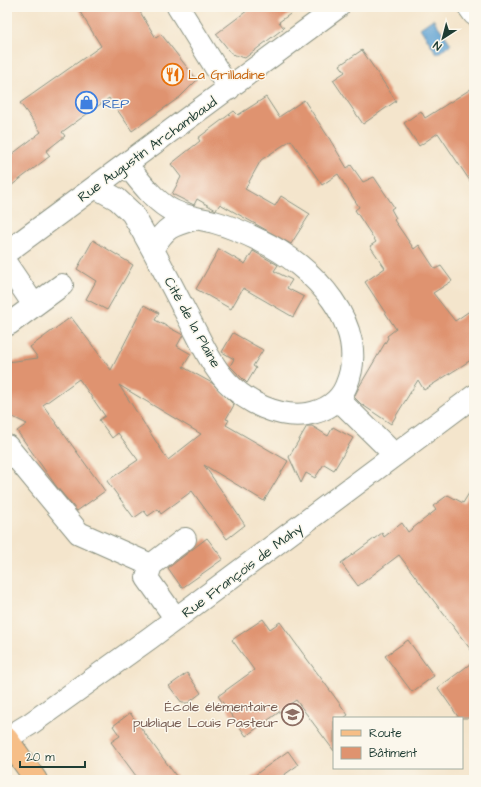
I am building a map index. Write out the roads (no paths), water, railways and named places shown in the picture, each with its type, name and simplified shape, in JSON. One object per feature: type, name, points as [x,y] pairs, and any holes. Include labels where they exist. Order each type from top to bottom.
[{"type":"main road","points":[[7,739],[36,780]]},
{"type":"street","name":"Rue Augustin Archambaud","points":[[7,252],[229,89],[178,7]]},
{"type":"street","points":[[229,89],[338,7]]},
{"type":"street","points":[[469,7],[474,14]]},
{"type":"street","points":[[126,164],[146,189],[168,208],[194,219],[214,222],[268,245],[288,256],[314,279],[335,302],[350,336],[353,363],[347,385],[339,400],[395,455]]},
{"type":"street","name":"Cité de la Plaine","points":[[95,187],[117,199],[132,213],[153,248],[206,350],[227,382],[247,399],[270,410],[292,416],[316,412],[339,400]]},
{"type":"street","points":[[153,248],[163,232],[177,224],[194,219]]},
{"type":"street","points":[[7,264],[34,305]]},
{"type":"street","points":[[9,324],[62,285]]},
{"type":"street","name":"Rue François de Mahy","points":[[7,739],[176,619],[474,396]]},
{"type":"street","points":[[7,446],[79,533],[151,565]]},
{"type":"street","points":[[176,619],[147,578],[151,565],[185,539]]},
{"type":"water","points":[[433,19],[451,44],[437,54],[420,28]]},
{"type":"place","name":"La Grilladine","points":[[173,74]]},
{"type":"place","name":"REP","points":[[86,103]]},
{"type":"place","name":"École élémentaire publique Louis Pasteur","points":[[293,714]]}]
